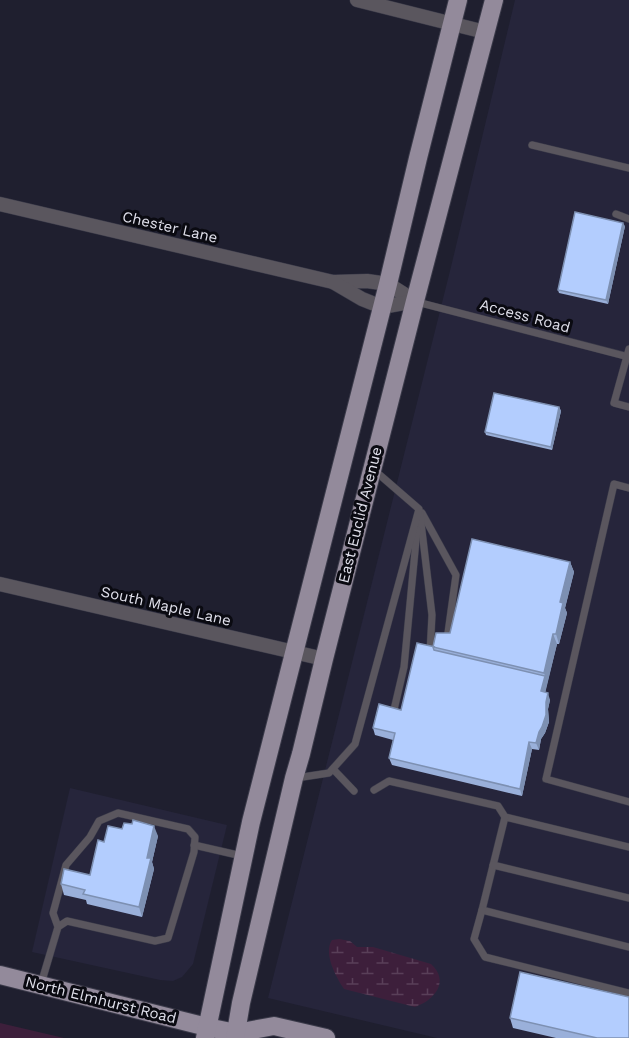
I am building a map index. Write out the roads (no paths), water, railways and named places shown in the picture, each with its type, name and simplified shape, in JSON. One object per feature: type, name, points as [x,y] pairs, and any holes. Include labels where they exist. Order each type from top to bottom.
[{"type":"main road","name":"East Euclid Avenue","points":[[206,1032],[243,856],[458,0]]},
{"type":"main road","name":"East Euclid Avenue","points":[[238,1036],[244,990],[294,778],[494,0]]},
{"type":"main road","name":"North Elmhurst Road","points":[[0,975],[41,984],[206,1032],[238,1036],[274,1026],[326,1038]]},
{"type":"street","points":[[357,0],[485,32]]},
{"type":"street","name":"Chester Lane","points":[[0,204],[333,282],[367,281],[388,284],[415,301]]},
{"type":"street","name":"Chester Lane","points":[[333,282],[362,299],[382,306]]},
{"type":"street","points":[[382,306],[415,301]]},
{"type":"street","name":"South Maple Lane","points":[[0,584],[324,659]]},
{"type":"lane","points":[[532,145],[629,168]]},
{"type":"lane","points":[[616,214],[629,219]]},
{"type":"lane","name":"Access Road","points":[[415,301],[628,354]]},
{"type":"lane","points":[[628,354],[614,404],[629,407]]},
{"type":"lane","points":[[372,468],[419,509],[456,575],[447,643]]},
{"type":"lane","points":[[629,488],[614,484],[546,779],[629,802]]},
{"type":"lane","points":[[419,509],[432,615],[430,653]]},
{"type":"lane","points":[[393,714],[404,667],[419,509]]},
{"type":"lane","points":[[294,778],[329,773],[355,744],[419,509]]},
{"type":"lane","points":[[333,769],[354,791]]},
{"type":"lane","points":[[374,790],[389,781],[498,806],[505,817],[629,847]]},
{"type":"lane","points":[[41,984],[58,927],[53,913],[66,865],[90,837],[99,821],[118,813],[188,829],[195,837],[194,852],[168,938],[155,941],[67,921],[58,927]]},
{"type":"lane","points":[[505,817],[474,939],[485,957],[629,993]]},
{"type":"lane","points":[[194,845],[243,856]]},
{"type":"lane","points":[[493,865],[629,898]]},
{"type":"lane","points":[[482,910],[629,947]]}]
